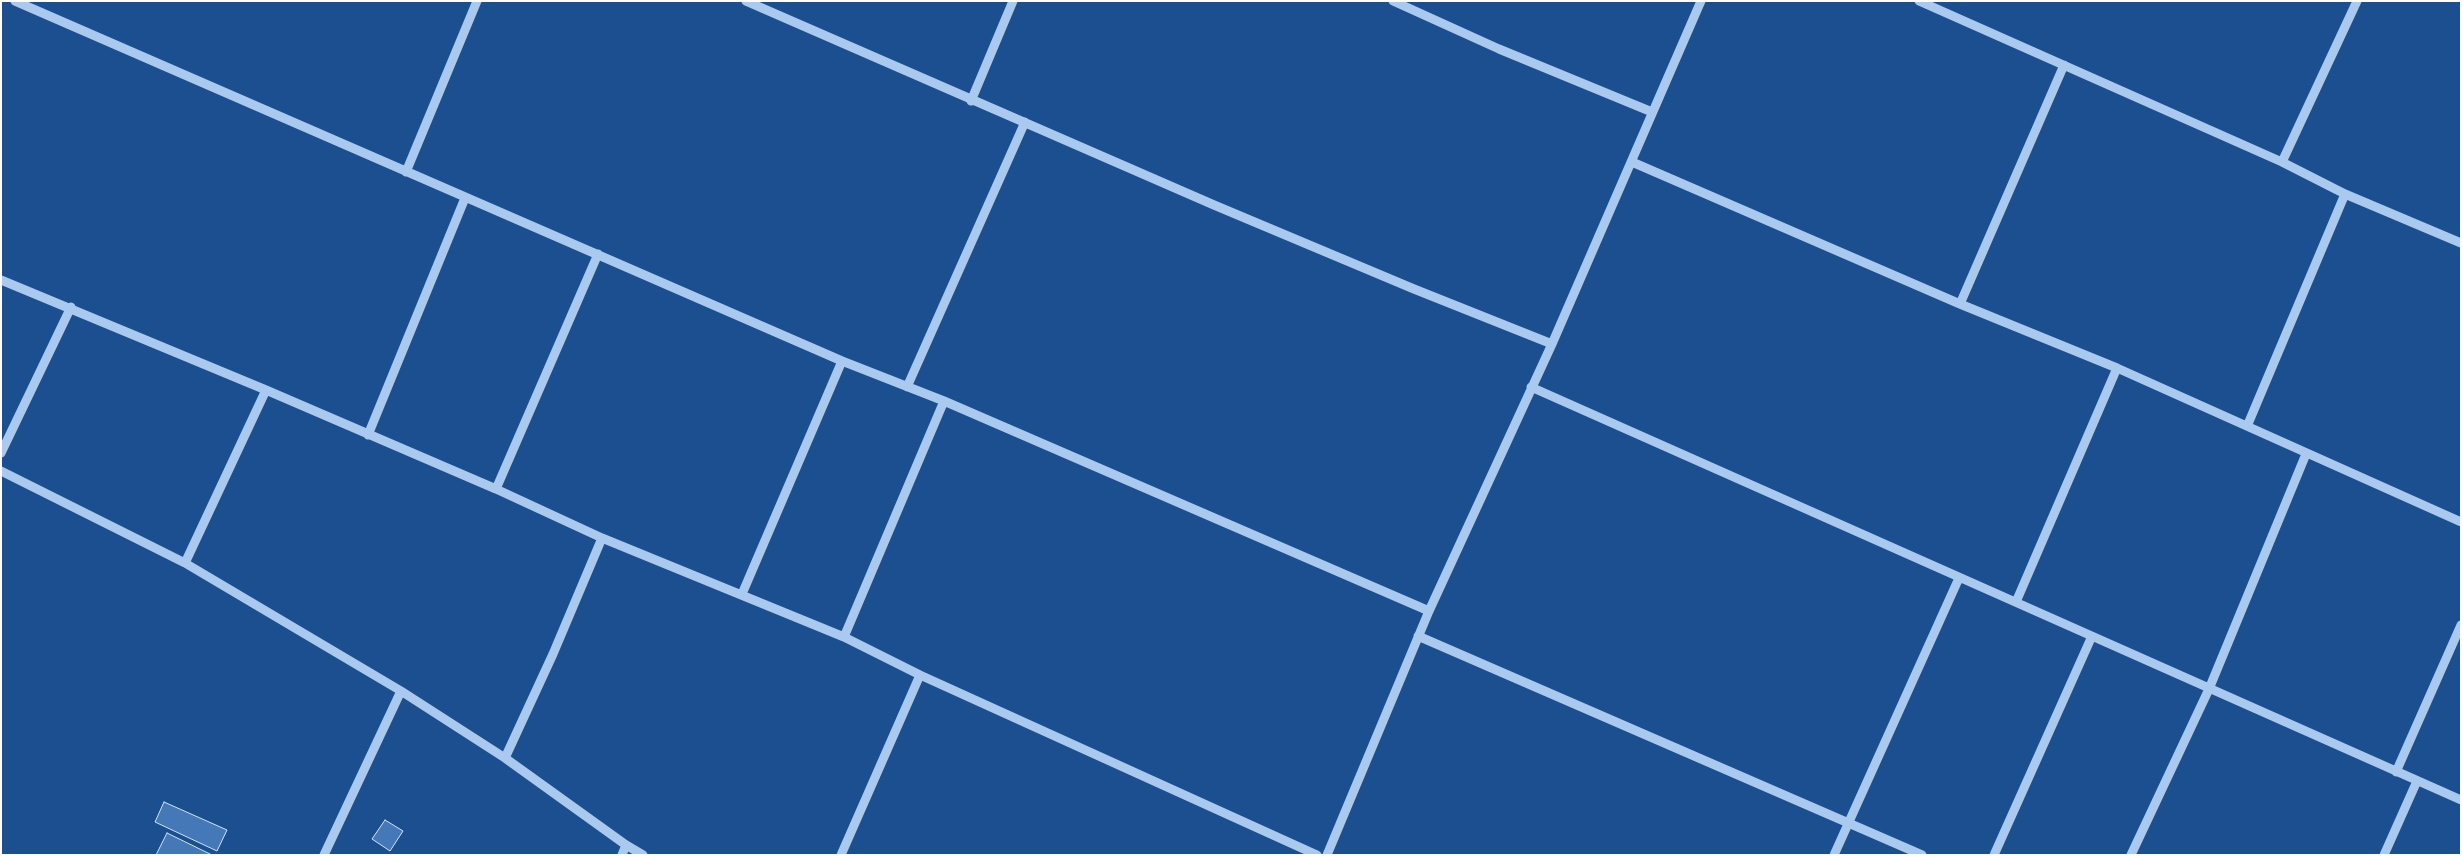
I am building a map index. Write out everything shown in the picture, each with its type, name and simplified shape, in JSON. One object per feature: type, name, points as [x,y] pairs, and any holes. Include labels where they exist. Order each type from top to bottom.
[{"type":"street","points":[[15,1],[842,361],[944,401],[1429,611]]},
{"type":"street","points":[[406,172],[477,1]]},
{"type":"street","points":[[746,1],[971,101],[1025,122],[1405,285],[1552,344]]},
{"type":"street","points":[[971,101],[1013,1]]},
{"type":"street","points":[[1393,1],[1652,112]]},
{"type":"street","points":[[1327,855],[1418,636],[1552,344],[1701,1]]},
{"type":"street","points":[[1919,1],[2282,162],[2345,194],[2461,243]]},
{"type":"street","points":[[2282,162],[2357,1]]},
{"type":"street","points":[[1960,304],[2064,65]]},
{"type":"street","points":[[907,387],[1025,122]]},
{"type":"street","points":[[1632,162],[1960,304],[2118,368],[2248,424],[2306,454],[2461,522]]},
{"type":"street","points":[[2248,424],[2345,194]]},
{"type":"street","points":[[368,435],[465,198]]},
{"type":"street","points":[[496,489],[598,254]]},
{"type":"street","points":[[1,280],[71,307],[266,390],[496,489],[602,538],[844,637],[920,675],[1317,855]]},
{"type":"street","points":[[1,453],[71,307]]},
{"type":"street","points":[[742,594],[842,361]]},
{"type":"street","points":[[2016,602],[2118,368]]},
{"type":"street","points":[[1531,387],[2461,800]]},
{"type":"street","points":[[185,563],[266,390]]},
{"type":"street","points":[[844,637],[944,401]]},
{"type":"street","points":[[2131,855],[2210,689],[2306,454]]},
{"type":"street","points":[[1,471],[185,563],[401,691],[505,758],[626,845],[643,855]]},
{"type":"street","points":[[505,758],[553,654],[602,538]]},
{"type":"street","points":[[1834,855],[1959,578]]},
{"type":"street","points":[[2396,772],[2461,625]]},
{"type":"street","points":[[1418,636],[1922,855]]},
{"type":"street","points":[[1994,855],[2092,636]]},
{"type":"street","points":[[841,855],[920,675]]},
{"type":"street","points":[[324,855],[401,691]]},
{"type":"street","points":[[2384,855],[2417,781]]},
{"type":"street","points":[[622,855],[626,845]]},
{"type":"building","points":[[164,802],[227,830],[217,851],[155,822]]},
{"type":"building","points":[[385,820],[403,831],[390,851],[372,839]]},
{"type":"building","points":[[167,833],[212,855],[156,855]]}]
